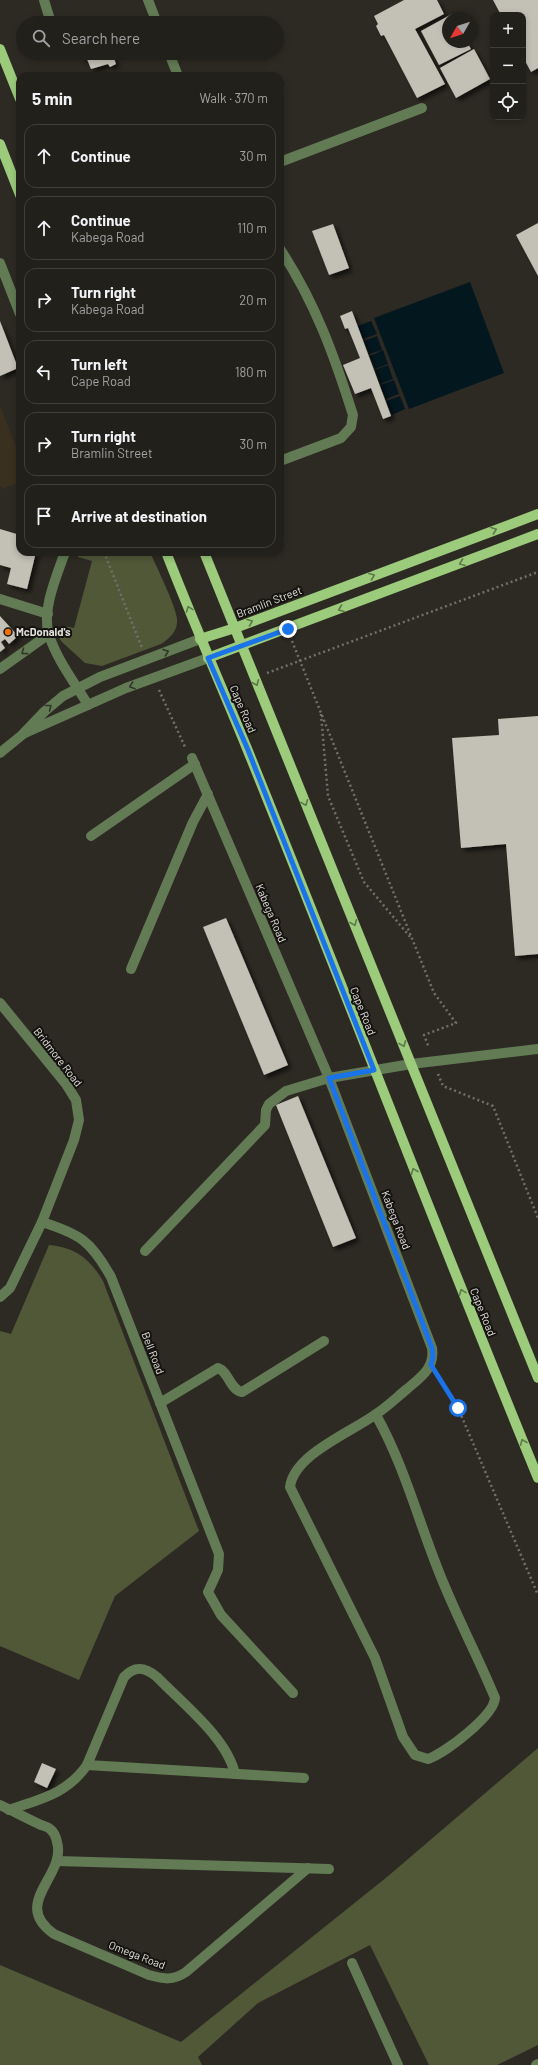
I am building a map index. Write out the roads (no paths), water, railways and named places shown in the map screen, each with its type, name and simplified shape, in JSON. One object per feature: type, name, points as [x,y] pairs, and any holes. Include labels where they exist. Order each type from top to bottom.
[{"type":"main road","points":[[0,49],[16,88]]},
{"type":"main road","points":[[0,144],[16,185]]},
{"type":"main road","name":"Bramlin Street","points":[[200,639],[235,628],[538,514]]},
{"type":"main road","name":"Bramlin Street","points":[[208,658],[241,647],[538,534]]},
{"type":"main road","name":"Cape Road","points":[[168,556],[200,639],[248,750],[374,1070],[538,1478]]},
{"type":"main road","name":"Cape Road","points":[[206,556],[235,628],[241,647],[538,1378]]},
{"type":"street","points":[[44,0],[49,16]]},
{"type":"street","points":[[148,0],[154,16]]},
{"type":"street","points":[[172,60],[176,72]]},
{"type":"street","points":[[284,160],[422,108]]},
{"type":"street","points":[[284,255],[308,294],[321,324],[352,415],[351,427],[342,438],[284,460]]},
{"type":"street","points":[[0,263],[16,304]]},
{"type":"street","points":[[63,556],[52,586],[48,614],[49,634],[88,705]]},
{"type":"street","points":[[0,599],[48,614]]},
{"type":"street","points":[[0,669],[49,634]]},
{"type":"street","name":"Bramlin Street","points":[[0,753],[22,735],[45,711],[78,688],[100,677],[200,639]]},
{"type":"street","name":"Bramlin Street","points":[[22,735],[126,688],[208,658]]},
{"type":"street","name":"Kabega Road","points":[[91,836],[193,761],[329,1078],[432,1348],[433,1356],[431,1365],[423,1374],[376,1415]]},
{"type":"street","points":[[131,969],[193,822],[208,794]]},
{"type":"street","name":"Bridmore Road","points":[[0,1003],[66,1084],[76,1100],[79,1120],[74,1140],[42,1222],[10,1288],[0,1297]]},
{"type":"street","points":[[145,1251],[265,1125],[266,1110],[269,1104],[286,1091],[329,1078],[374,1070],[433,1061],[538,1050]]},
{"type":"street","name":"Bell Road","points":[[42,1222],[70,1231],[88,1243],[100,1257],[111,1277],[219,1554],[218,1570],[208,1592],[221,1616],[293,1694]]},
{"type":"street","points":[[160,1403],[218,1368],[224,1371],[236,1390],[242,1392],[324,1341]]},
{"type":"street","points":[[376,1415],[389,1438],[406,1477],[438,1568],[495,1698],[494,1706],[488,1714],[448,1749],[428,1759],[415,1755],[403,1737],[375,1658],[290,1487],[294,1472],[301,1465],[334,1440],[376,1415]]},
{"type":"street","points":[[4,1808],[60,1791],[73,1782],[87,1765],[124,1677],[130,1671],[142,1668],[149,1670],[157,1677],[217,1739],[226,1750],[235,1774]]},
{"type":"street","points":[[87,1765],[304,1778]]},
{"type":"street","points":[[4,1808],[49,1828],[53,1832],[59,1852],[57,1861],[329,1869]]},
{"type":"street","name":"Omega Road","points":[[57,1861],[41,1891],[38,1902],[37,1910],[44,1927],[54,1934],[149,1975],[166,1979],[173,1979],[186,1972],[308,1868]]},
{"type":"street","points":[[352,1963],[398,2065]]},
{"type":"water","points":[[470,282],[504,373],[409,409],[374,318]]},
{"type":"water","points":[[371,321],[377,334],[363,339],[358,326]]},
{"type":"water","points":[[377,336],[382,350],[369,354],[364,341]]},
{"type":"water","points":[[383,350],[388,364],[375,369],[370,356]]},
{"type":"water","points":[[388,365],[393,379],[380,384],[375,370]]},
{"type":"water","points":[[394,380],[399,394],[386,399],[380,385]]},
{"type":"water","points":[[400,396],[405,409],[392,415],[386,401]]},
{"type":"place","name":"McDonald's","points":[[8,632]]}]
